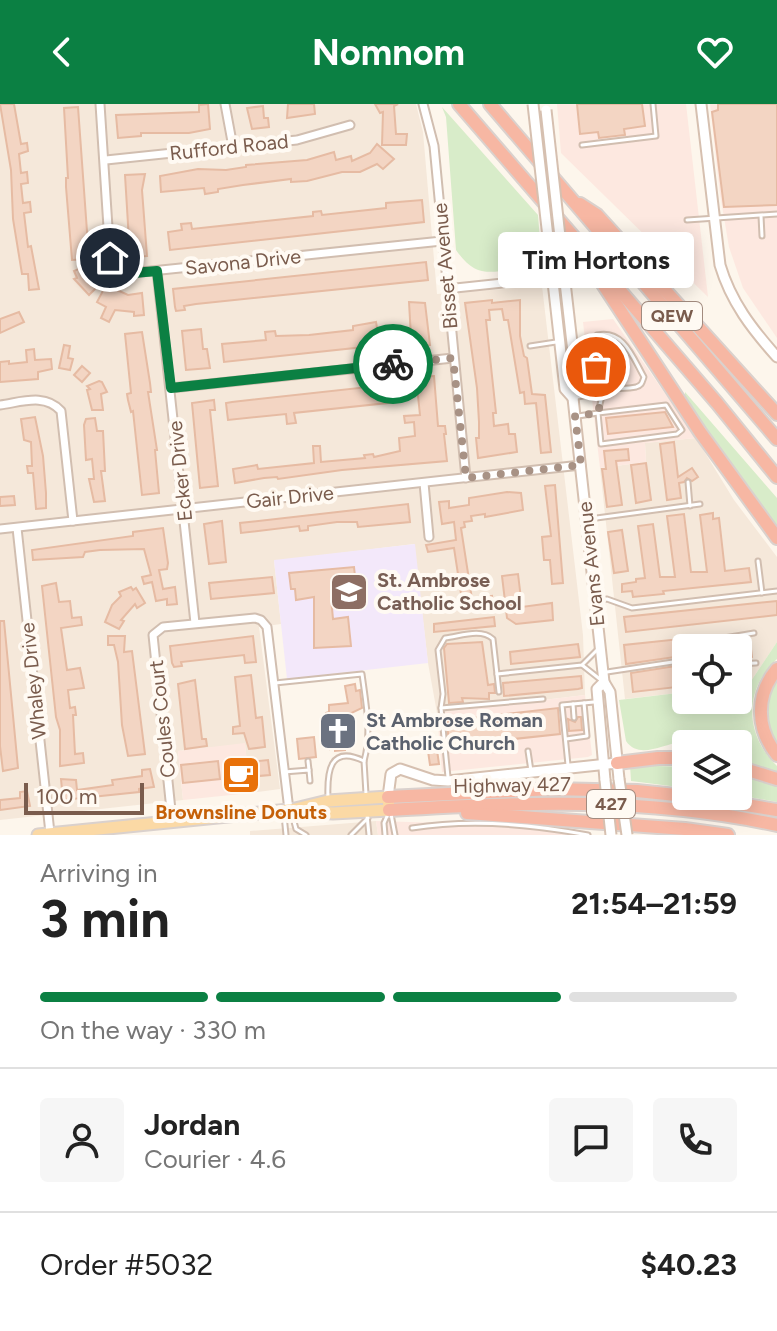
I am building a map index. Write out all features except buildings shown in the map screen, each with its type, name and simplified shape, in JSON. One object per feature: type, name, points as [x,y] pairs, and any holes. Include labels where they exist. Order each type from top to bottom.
[{"type":"highway","points":[[459,104],[777,477]]},
{"type":"highway","name":"QEW","points":[[490,104],[777,439]]},
{"type":"highway","points":[[566,194],[597,215],[777,414]]},
{"type":"highway","points":[[575,239],[700,432],[777,538]]},
{"type":"highway","points":[[777,669],[763,695],[761,722],[764,735],[777,755]]},
{"type":"highway","points":[[610,763],[672,758]]},
{"type":"highway","points":[[752,771],[777,779]]},
{"type":"highway","name":"Highway 427","points":[[388,804],[402,797],[552,789],[672,794]]},
{"type":"highway","name":"Highway 427","points":[[388,804],[444,807],[551,803],[642,805],[715,813],[777,825]]},
{"type":"highway","name":"Highway 427","points":[[752,806],[777,810]]},
{"type":"highway","points":[[444,807],[464,813],[649,826],[728,835]]},
{"type":"highway","points":[[649,826],[685,835]]},
{"type":"main road","name":"Evans Avenue","points":[[533,104],[565,389],[573,398]]},
{"type":"main road","points":[[701,104],[712,218],[720,265],[728,290],[757,335],[777,357]]},
{"type":"main road","name":"Evans Avenue","points":[[546,107],[577,387],[573,398],[603,677],[610,692],[610,763],[605,780],[611,835]]},
{"type":"main road","name":"Evans Avenue","points":[[603,677],[597,689],[598,701],[610,763],[619,779],[627,835]]},
{"type":"main road","points":[[388,804],[389,778],[397,769],[409,770],[433,780],[448,781],[610,763]]},
{"type":"main road","points":[[44,834],[288,810],[328,801],[366,798],[388,804]]},
{"type":"main road","points":[[288,810],[367,815],[388,804]]},
{"type":"street","name":"Savona Drive","points":[[100,104],[113,266],[125,274],[442,241]]},
{"type":"street","points":[[225,104],[233,147]]},
{"type":"street","name":"Bisset Avenue","points":[[423,104],[434,146],[466,478]]},
{"type":"street","name":"Rufford Road","points":[[106,160],[297,140],[350,125]]},
{"type":"street","name":"Ecker Drive","points":[[157,271],[195,623]]},
{"type":"street","points":[[446,289],[503,283]]},
{"type":"street","points":[[171,388],[453,358]]},
{"type":"street","points":[[0,405],[42,400],[53,402],[61,411],[73,521]]},
{"type":"street","name":"Gair Drive","points":[[0,529],[581,465]]},
{"type":"street","points":[[424,483],[429,537]]},
{"type":"street","name":"Whaley Drive","points":[[17,528],[44,834]]},
{"type":"street","name":"Coules Court","points":[[172,820],[153,635],[163,627],[195,623],[255,618],[263,621],[268,629],[288,810]]},
{"type":"lane","points":[[582,145],[656,136],[653,104]]},
{"type":"lane","points":[[702,122],[714,121]]},
{"type":"lane","points":[[687,220],[777,214]]},
{"type":"lane","points":[[761,215],[762,236]]},
{"type":"lane","points":[[573,398],[599,392],[638,387],[644,377],[625,343],[605,333],[594,337],[593,342],[599,392],[601,400],[598,413],[601,444],[677,434],[682,430],[666,405],[598,413],[575,416]]},
{"type":"lane","points":[[530,346],[560,342]]},
{"type":"lane","points":[[688,482],[690,505]]},
{"type":"lane","points":[[587,520],[700,504]]},
{"type":"lane","points":[[758,561],[762,593]]},
{"type":"lane","points":[[595,601],[607,599],[632,608],[777,591]]},
{"type":"lane","points":[[448,781],[438,650],[445,638],[480,633],[488,634],[493,639],[499,692]]},
{"type":"lane","points":[[748,634],[754,633]]},
{"type":"lane","points":[[582,665],[600,646]]},
{"type":"lane","points":[[497,674],[582,665],[603,677],[672,663]]},
{"type":"lane","points":[[752,663],[756,663]]},
{"type":"lane","points":[[275,683],[362,674],[369,728],[364,761],[366,798]]},
{"type":"lane","points":[[441,708],[543,699]]},
{"type":"lane","points":[[569,768],[562,705],[598,701]]},
{"type":"lane","points":[[566,739],[587,736],[584,703]]},
{"type":"lane","points":[[573,704],[574,718]]},
{"type":"lane","points":[[575,731],[576,738]]},
{"type":"lane","points":[[528,751],[531,772]]},
{"type":"lane","points":[[328,801],[327,779],[334,760],[343,757],[364,761]]},
{"type":"lane","points":[[308,761],[310,781]]},
{"type":"lane","points":[[284,772],[309,770]]},
{"type":"lane","points":[[385,835],[388,804]]},
{"type":"lane","points":[[388,804],[395,835]]},
{"type":"lane","points":[[286,835],[288,810]]},
{"type":"lane","points":[[288,810],[296,829],[306,835]]},
{"type":"lane","points":[[351,835],[367,815]]},
{"type":"lane","points":[[367,815],[369,835]]},
{"type":"lane","points":[[412,828],[498,825],[588,835]]},
{"type":"shaded area","points":[[0,104],[416,104],[423,132],[437,294],[542,286],[583,635],[585,695],[437,713],[414,544],[274,561],[281,624],[259,627],[280,789],[250,793],[245,744],[178,751],[183,800],[0,820]]},
{"type":"shaded area","points":[[557,104],[686,104],[708,297],[561,153]]},
{"type":"shaded area","points":[[710,104],[777,104],[777,338],[743,288],[729,247]]},
{"type":"shaded area","points":[[613,319],[696,438],[645,443],[646,462],[600,468],[583,322]]},
{"type":"shaded area","points":[[696,438],[734,500],[777,557],[777,642],[752,680],[752,634],[672,634],[672,694],[625,699],[600,468],[646,462],[645,443]]},
{"type":"shaded area","name":"St. Ambrose Catholic School","points":[[415,544],[428,663],[287,679],[274,560]]},
{"type":"shaded area","points":[[585,695],[592,755],[442,772],[437,713]]},
{"type":"shaded area","points":[[245,743],[250,793],[183,800],[178,751]]},
{"type":"shaded area","points":[[376,821],[378,835],[250,835],[250,831]]},
{"type":"shaded area","points":[[376,821],[509,825],[592,835],[378,835]]},
{"type":"green space","points":[[442,107],[538,215],[541,253],[526,269],[518,272],[517,269],[482,271],[469,265],[456,250],[446,117]]},
{"type":"green space","points":[[685,392],[777,498],[777,538],[766,516],[685,398]]},
{"type":"green space","points":[[777,642],[777,659],[758,684],[752,712],[752,680]]},
{"type":"green space","points":[[777,677],[777,747],[767,712]]},
{"type":"green space","points":[[672,694],[672,714],[752,712],[759,741],[777,766],[777,774],[752,766],[752,730],[672,730],[672,744],[644,750],[631,747],[626,741],[619,700]]},
{"type":"green space","points":[[630,765],[672,766],[672,786],[631,781]]},
{"type":"green space","points":[[752,778],[777,786],[777,802],[752,798]]},
{"type":"way so far","points":[[393,364],[453,358],[466,478],[581,465],[575,416],[598,413],[601,400],[596,367]]},
{"type":"place","name":"Tim Hortons","points":[[596,367]]},
{"type":"place","name":"St. Ambrose Catholic School","points":[[349,592]]},
{"type":"place","name":"St Ambrose Roman Catholic Church","points":[[338,731]]},
{"type":"place","name":"Brownsline Donuts","points":[[241,775]]},
{"type":"route","points":[[110,258],[122,274],[157,271],[171,388],[393,364]]}]
